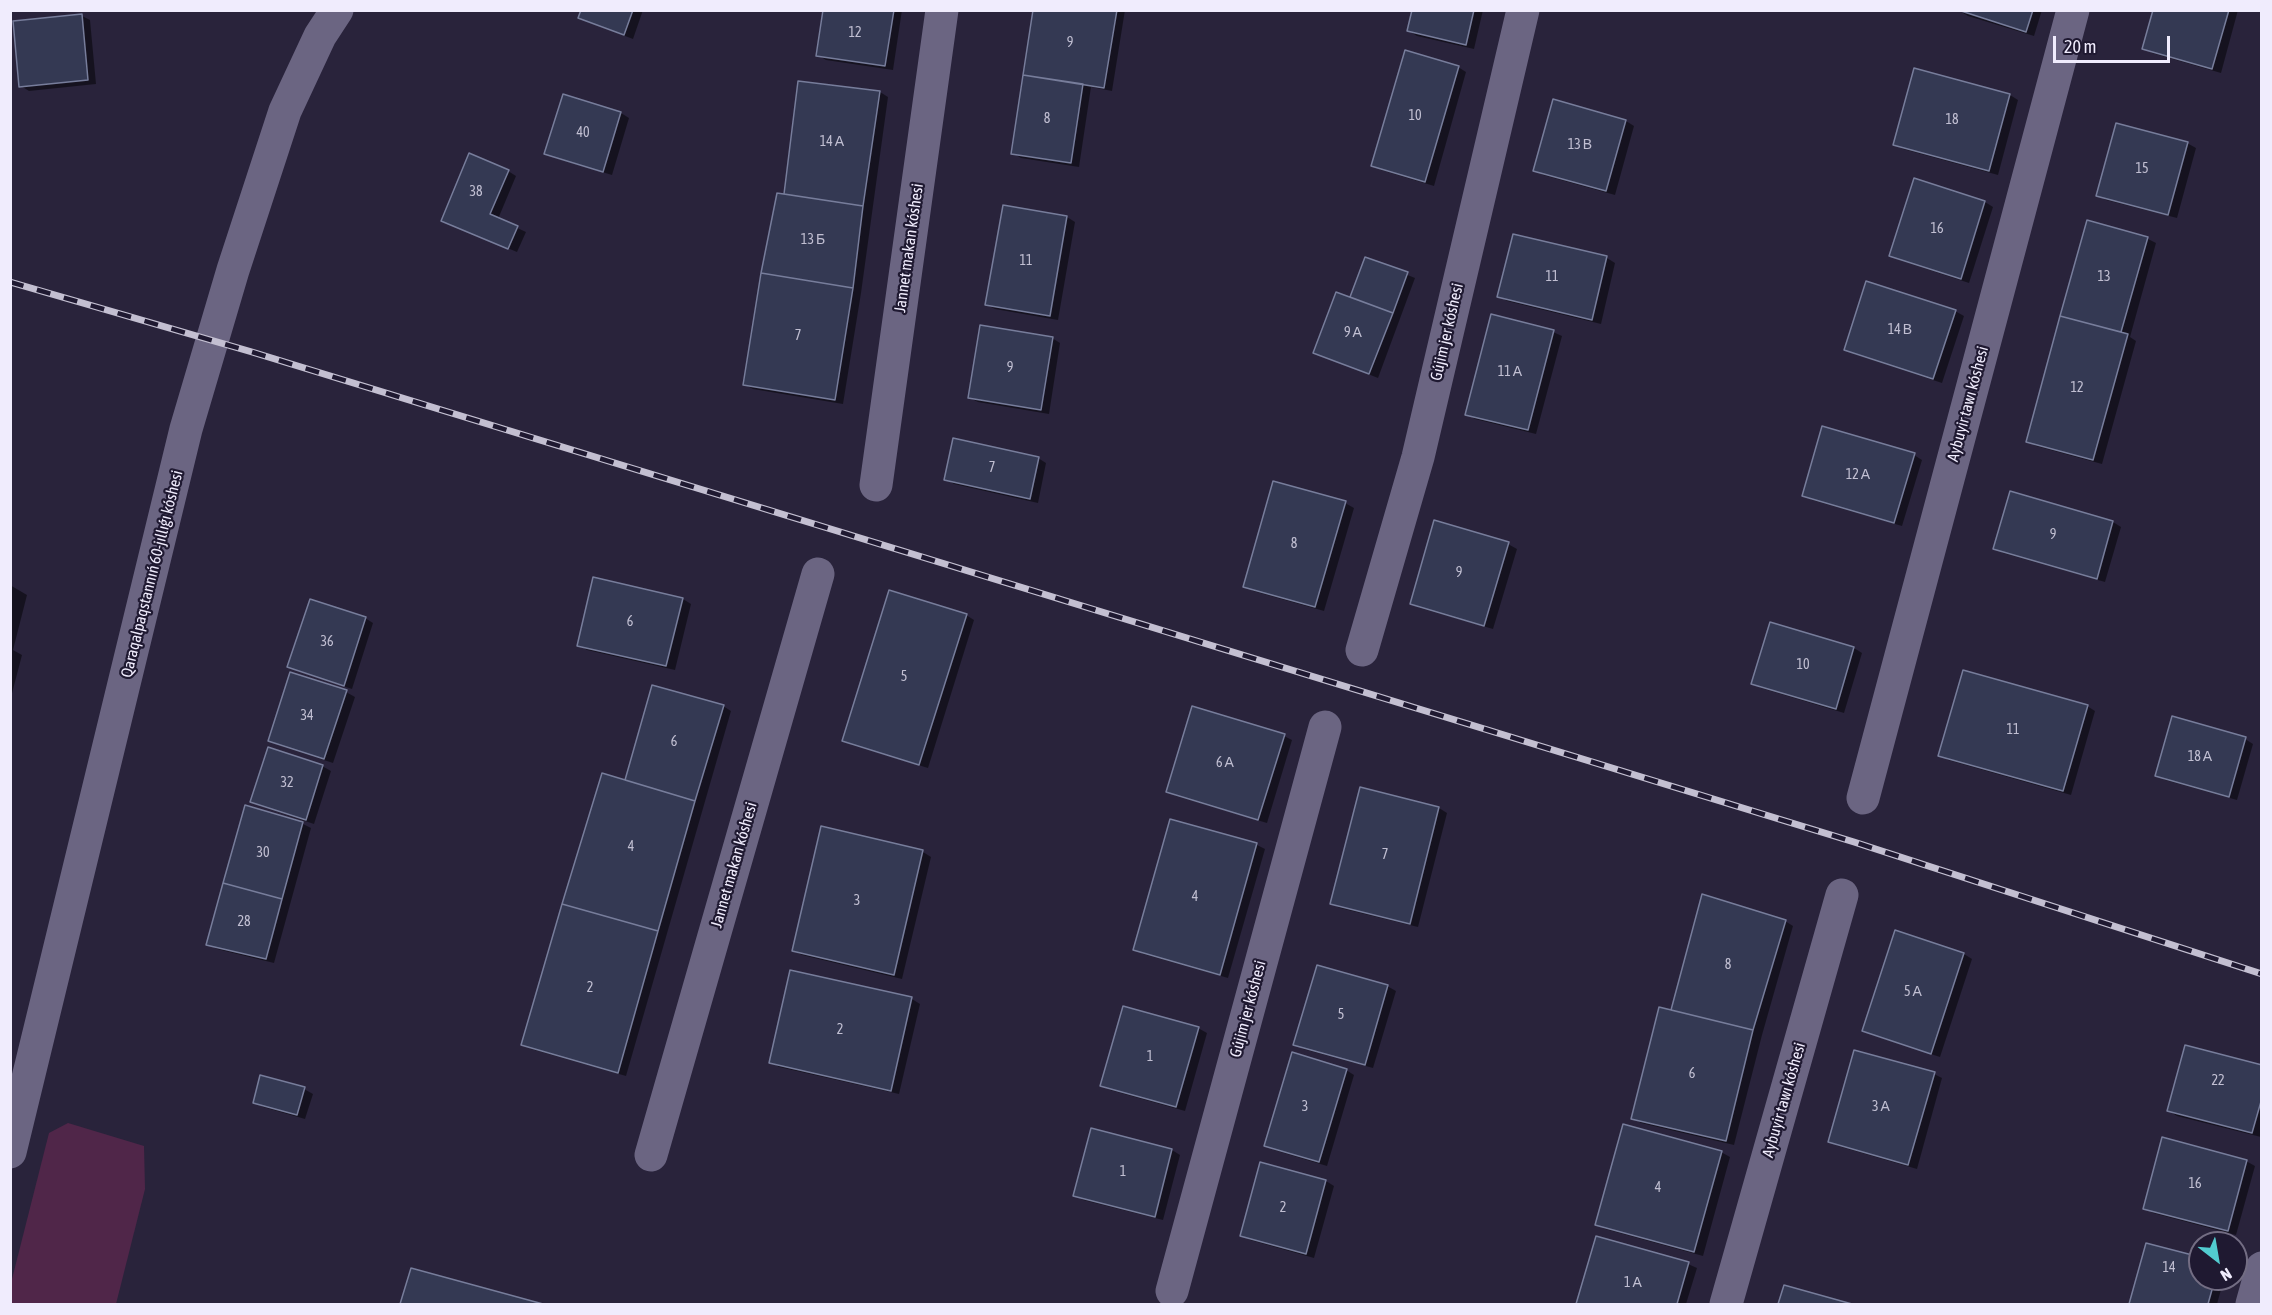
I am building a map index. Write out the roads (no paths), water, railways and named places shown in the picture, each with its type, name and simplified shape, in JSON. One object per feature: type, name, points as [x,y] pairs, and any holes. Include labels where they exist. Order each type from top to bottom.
[{"type":"street","name":"Qaraqalpaqstannıń 60-jıllıǵı kóshesi","points":[[10,1152],[186,429],[232,270],[285,111],[321,36],[337,10]]},
{"type":"street","name":"Jannet makan kóshesi","points":[[876,485],[942,10]]},
{"type":"street","name":"Gújim jer kóshesi","points":[[1362,650],[1418,457],[1523,10]]},
{"type":"street","name":"Aybuyir tawı kóshesi","points":[[1863,798],[2073,10]]},
{"type":"street","name":"Jannet makan kóshesi","points":[[651,1155],[818,574]]},
{"type":"street","name":"Gújim jer kóshesi","points":[[1172,1291],[1325,727]]},
{"type":"street","name":"Aybuyir tawı kóshesi","points":[[1726,1305],[1842,895]]},
{"type":"street","points":[[2252,1305],[2262,1268]]},
{"type":"railway","points":[[10,282],[252,352],[1854,842],[2262,974]]}]
